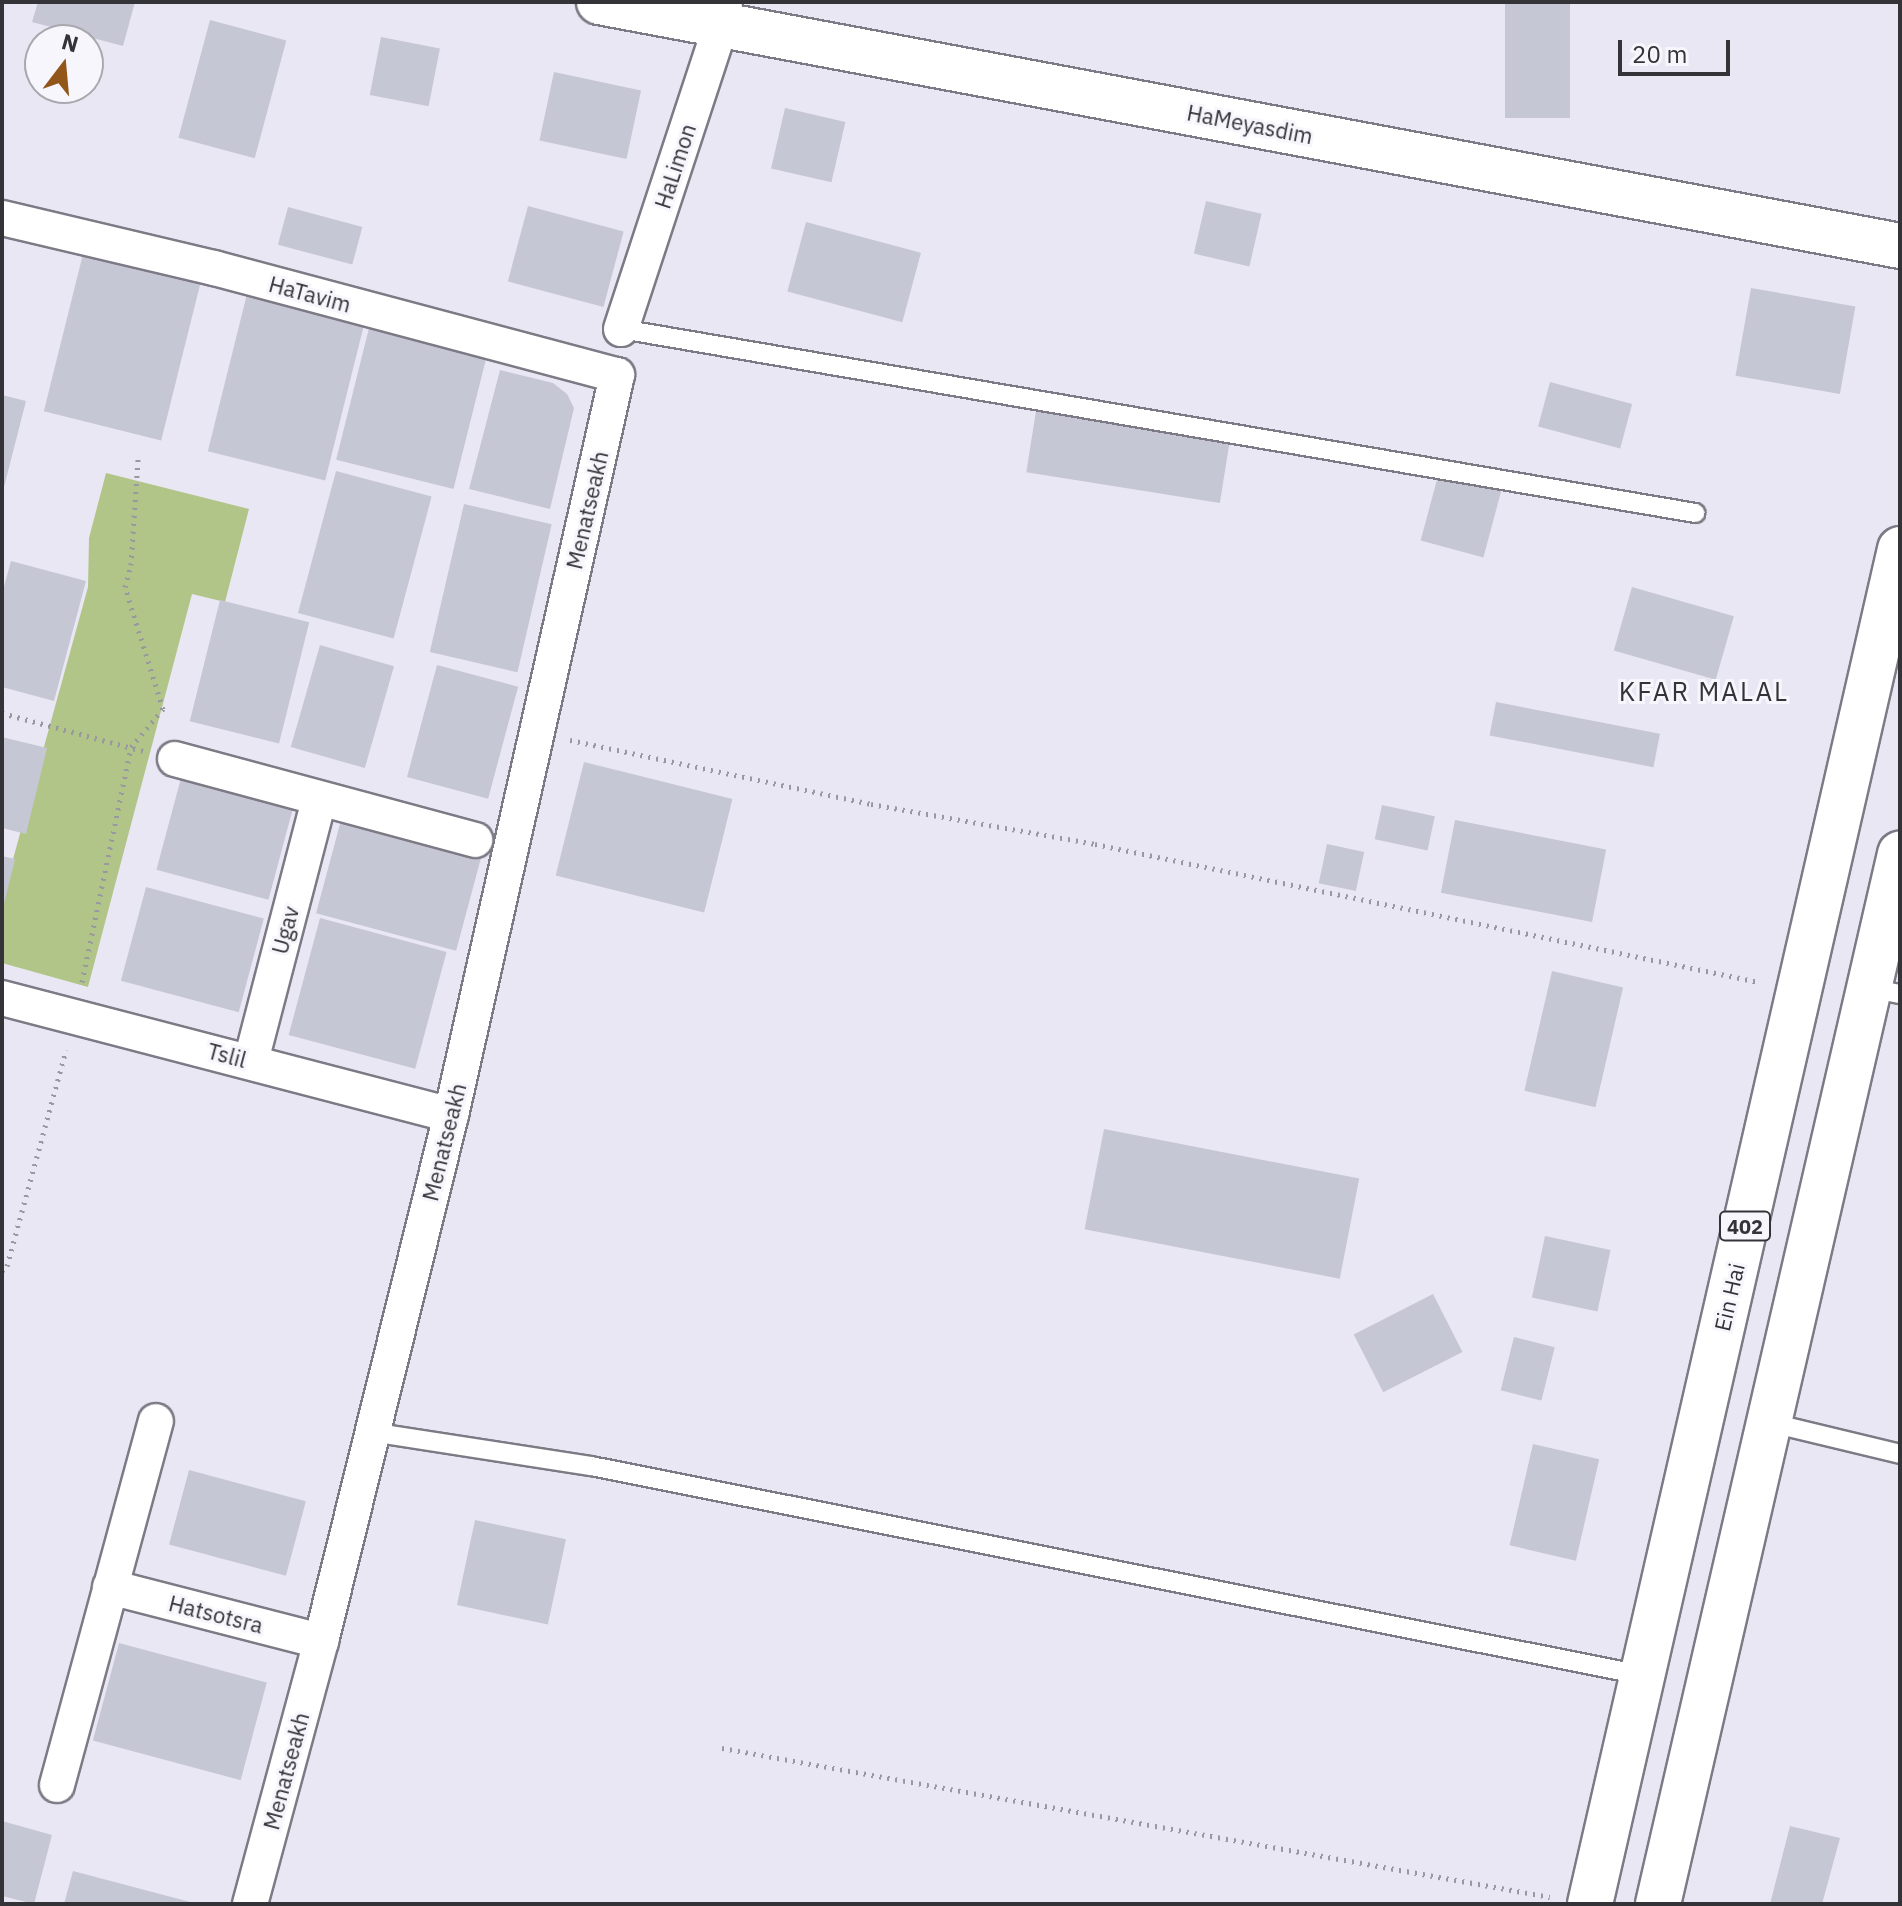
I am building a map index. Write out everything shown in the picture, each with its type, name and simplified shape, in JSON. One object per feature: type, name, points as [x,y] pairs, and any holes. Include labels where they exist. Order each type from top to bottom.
[{"type":"main road","name":"HaMeyasdim","points":[[599,2],[723,14],[1900,246]]},
{"type":"main road","name":"Ein Hai","points":[[1573,1901],[1642,1675],[1900,549]]},
{"type":"main road","points":[[1658,1904],[1768,1422],[1884,991],[1900,854]]},
{"type":"street","name":"HaLimon","points":[[621,329],[723,14]]},
{"type":"street","name":"HaTavim","points":[[2,218],[214,268],[617,375]]},
{"type":"street","name":"Menatseakh","points":[[250,1904],[321,1641],[451,1115],[617,375]]},
{"type":"street","points":[[175,759],[475,840]]},
{"type":"street","name":"Ugav","points":[[251,1061],[319,800]]},
{"type":"street","name":"Tslil","points":[[2,998],[451,1115]]},
{"type":"street","points":[[57,1785],[156,1421]]},
{"type":"street","name":"Hatsotsra","points":[[110,1587],[321,1641]]},
{"type":"lane","points":[[621,329],[1695,513]]},
{"type":"lane","points":[[1768,1422],[1900,1454]]},
{"type":"lane","points":[[371,1432],[591,1466],[1642,1675]]},
{"type":"path","points":[[2,1271],[7,1266],[75,1015],[131,747],[163,709],[125,587],[131,565],[138,459]]},
{"type":"path","points":[[2,713],[175,759]]},
{"type":"path","points":[[537,734],[1799,989]]},
{"type":"path","points":[[722,1748],[1573,1901]]},
{"type":"green space","points":[[106,473],[249,509],[225,602],[192,594],[88,987],[2,963],[2,899],[88,587],[89,538]]},
{"type":"building","points":[[38,2],[135,2],[123,46],[104,41],[104,24],[32,22]]},
{"type":"building","points":[[1505,2],[1570,2],[1570,118],[1505,118]]},
{"type":"building","points":[[210,20],[286,40],[255,158],[178,138]]},
{"type":"building","points":[[381,37],[440,48],[429,106],[370,95]]},
{"type":"building","points":[[554,72],[641,91],[627,159],[539,140]]},
{"type":"building","points":[[785,108],[845,122],[831,182],[771,168]]},
{"type":"building","points":[[1206,201],[1262,214],[1249,266],[1194,254]]},
{"type":"building","points":[[528,206],[624,232],[603,307],[508,281]]},
{"type":"building","points":[[288,207],[362,227],[352,265],[278,245]]},
{"type":"building","points":[[806,222],[921,253],[902,322],[787,292]]},
{"type":"building","points":[[83,254],[200,283],[161,440],[44,411]]},
{"type":"building","points":[[1751,288],[1855,306],[1840,394],[1736,376]]},
{"type":"building","points":[[247,294],[364,323],[325,480],[208,451]]},
{"type":"building","points":[[370,324],[487,353],[454,489],[336,460]]},
{"type":"building","points":[[500,370],[553,383],[567,394],[574,408],[550,509],[469,489]]},
{"type":"building","points":[[1550,382],[1632,404],[1620,448],[1538,426]]},
{"type":"building","points":[[2,395],[26,401],[3,491],[2,491]]},
{"type":"building","points":[[1036,411],[1230,442],[1220,503],[1026,472]]},
{"type":"building","points":[[336,471],[432,497],[394,639],[298,613]]},
{"type":"building","points":[[1439,472],[1502,489],[1483,557],[1421,541]]},
{"type":"building","points":[[464,504],[552,524],[518,672],[430,652]]},
{"type":"building","points":[[11,561],[86,581],[54,701],[2,687],[2,594]]},
{"type":"building","points":[[1632,587],[1734,616],[1716,680],[1614,650]]},
{"type":"building","points":[[220,600],[309,622],[279,744],[190,721]]},
{"type":"building","points":[[320,645],[394,666],[365,768],[291,747]]},
{"type":"building","points":[[437,665],[518,687],[488,799],[407,777]]},
{"type":"building","points":[[1496,702],[1660,734],[1653,767],[1490,735]]},
{"type":"building","points":[[2,737],[47,748],[26,834],[2,828]]},
{"type":"building","points":[[584,762],[732,799],[704,913],[556,876]]},
{"type":"building","points":[[181,778],[293,808],[268,900],[156,870]]},
{"type":"building","points":[[1382,805],[1435,816],[1428,850],[1375,839]]},
{"type":"building","points":[[344,809],[484,847],[456,951],[316,913]]},
{"type":"building","points":[[1455,820],[1606,849],[1592,922],[1441,893]]},
{"type":"building","points":[[1327,844],[1364,852],[1356,891],[1319,883]]},
{"type":"building","points":[[2,856],[15,859],[3,908],[2,908]]},
{"type":"building","points":[[146,887],[264,919],[239,1012],[121,981]]},
{"type":"building","points":[[320,918],[447,952],[415,1069],[289,1035]]},
{"type":"building","points":[[1552,971],[1623,987],[1595,1107],[1524,1091]]},
{"type":"building","points":[[1104,1129],[1359,1179],[1340,1279],[1085,1229]]},
{"type":"building","points":[[1545,1236],[1611,1250],[1597,1312],[1532,1298]]},
{"type":"building","points":[[1433,1294],[1463,1352],[1383,1392],[1354,1334]]},
{"type":"building","points":[[1514,1337],[1555,1347],[1541,1401],[1501,1390]]},
{"type":"building","points":[[1533,1444],[1599,1459],[1576,1561],[1510,1545]]},
{"type":"building","points":[[189,1470],[306,1501],[286,1576],[169,1544]]},
{"type":"building","points":[[475,1520],[566,1539],[548,1624],[457,1605]]},
{"type":"building","points":[[119,1643],[267,1683],[241,1780],[93,1741]]},
{"type":"building","points":[[2,1821],[52,1835],[34,1904],[2,1896]]},
{"type":"building","points":[[1790,1826],[1840,1838],[1822,1904],[1770,1904]]},
{"type":"building","points":[[73,1871],[194,1903],[194,1904],[64,1904]]},
{"type":"district","name":"KFAR MALAL","points":[[1704,692]]}]
